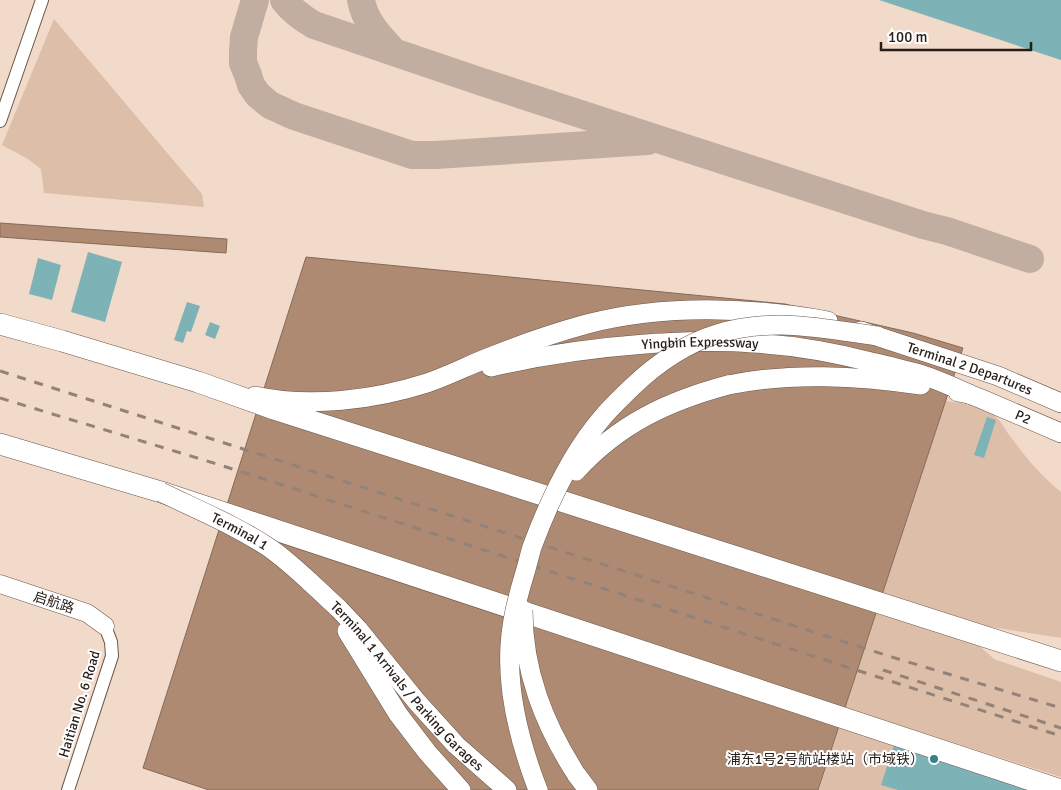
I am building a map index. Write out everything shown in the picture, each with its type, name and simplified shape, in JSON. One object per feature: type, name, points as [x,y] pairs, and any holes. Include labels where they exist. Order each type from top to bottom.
[{"type":"highway","points":[[0,324],[198,382],[284,412],[1061,661]]},
{"type":"highway","points":[[0,444],[162,492],[1061,790]]},
{"type":"main road","name":"Yingbin Expressway","points":[[429,382],[539,339],[587,324],[613,318],[658,312],[718,310],[781,314],[837,323],[878,336]]},
{"type":"main road","points":[[538,790],[525,752],[513,698],[510,648],[516,601],[532,548],[563,476],[601,419],[641,378],[665,360],[688,346],[716,335],[758,326],[804,325],[878,336]]},
{"type":"main road","name":"Terminal 2 Departures","points":[[878,336],[998,376],[1061,403]]},
{"type":"main road","name":"Yingbin Expressway","points":[[198,382],[268,399],[291,401],[348,400],[373,397],[551,354],[636,345],[721,341],[824,351],[917,373],[976,397]]},
{"type":"main road","points":[[543,520],[556,496],[569,479],[607,441],[660,408],[705,391],[750,380],[793,376],[840,376],[885,380],[976,397]]},
{"type":"main road","name":"P2","points":[[976,397],[1061,433]]},
{"type":"main road","name":"Terminal 1","points":[[162,492],[251,536],[278,554],[309,581]]},
{"type":"main road","points":[[524,576],[523,627],[535,687],[552,733],[563,754],[588,790]]},
{"type":"main road","points":[[309,581],[349,635],[398,714],[427,752],[461,790]]},
{"type":"main road","name":"Terminal 1 Arrivals / Parking Garages","points":[[309,581],[358,629],[417,702],[450,739],[507,790]]},
{"type":"street","points":[[0,121],[42,0]]},
{"type":"street","name":"启航路","points":[[0,584],[86,612],[105,626]]},
{"type":"street","name":"Haitian No. 6 Road","points":[[68,790],[112,656],[111,642],[105,626]]},
{"type":"street","points":[[967,631],[1061,650]]},
{"type":"shaded area","points":[[54,19],[202,194],[204,207],[44,193],[41,169],[28,159],[2,145]]},
{"type":"shaded area","points":[[0,223],[227,239],[226,253],[0,237]]},
{"type":"shaded area","points":[[306,257],[785,304],[913,333],[963,348],[818,790],[209,790],[143,768]]},
{"type":"shaded area","points":[[946,401],[975,406],[995,416],[1029,461],[1061,492],[1061,638],[978,625],[882,595]]},
{"type":"shaded area","points":[[878,609],[974,641],[994,659],[1061,682],[1061,777],[845,708]]},
{"type":"shaded area","points":[[840,723],[923,749],[990,790],[819,790]]},
{"type":"building","points":[[879,0],[1061,0],[1061,60]]},
{"type":"building","points":[[88,252],[122,262],[105,322],[71,312]]},
{"type":"building","points":[[38,258],[61,265],[52,300],[29,294]]},
{"type":"building","points":[[187,302],[200,306],[191,332],[187,331],[183,343],[174,340]]},
{"type":"building","points":[[210,322],[220,326],[215,339],[205,335]]},
{"type":"building","points":[[987,417],[996,420],[984,458],[974,455]]},
{"type":"building","name":"浦东1号2号航站楼站（市域铁）","points":[[898,733],[1061,790],[898,790],[881,785]]},
{"type":"taxiway","points":[[255,0],[244,37],[243,63],[251,85],[258,95],[270,105],[294,116],[412,155],[648,141]]},
{"type":"taxiway","points":[[284,0],[290,8],[314,25],[482,82],[1030,259]]},
{"type":"taxiway","points":[[361,0],[369,22],[394,52]]},
{"type":"railway","points":[[0,371],[895,658],[1061,708]]},
{"type":"railway","points":[[0,398],[217,464],[1061,736]]},
{"type":"railway","points":[[883,670],[1061,728]]},
{"type":"place","name":"浦东1号2号航站楼站（市域铁）","points":[[934,759]]}]
